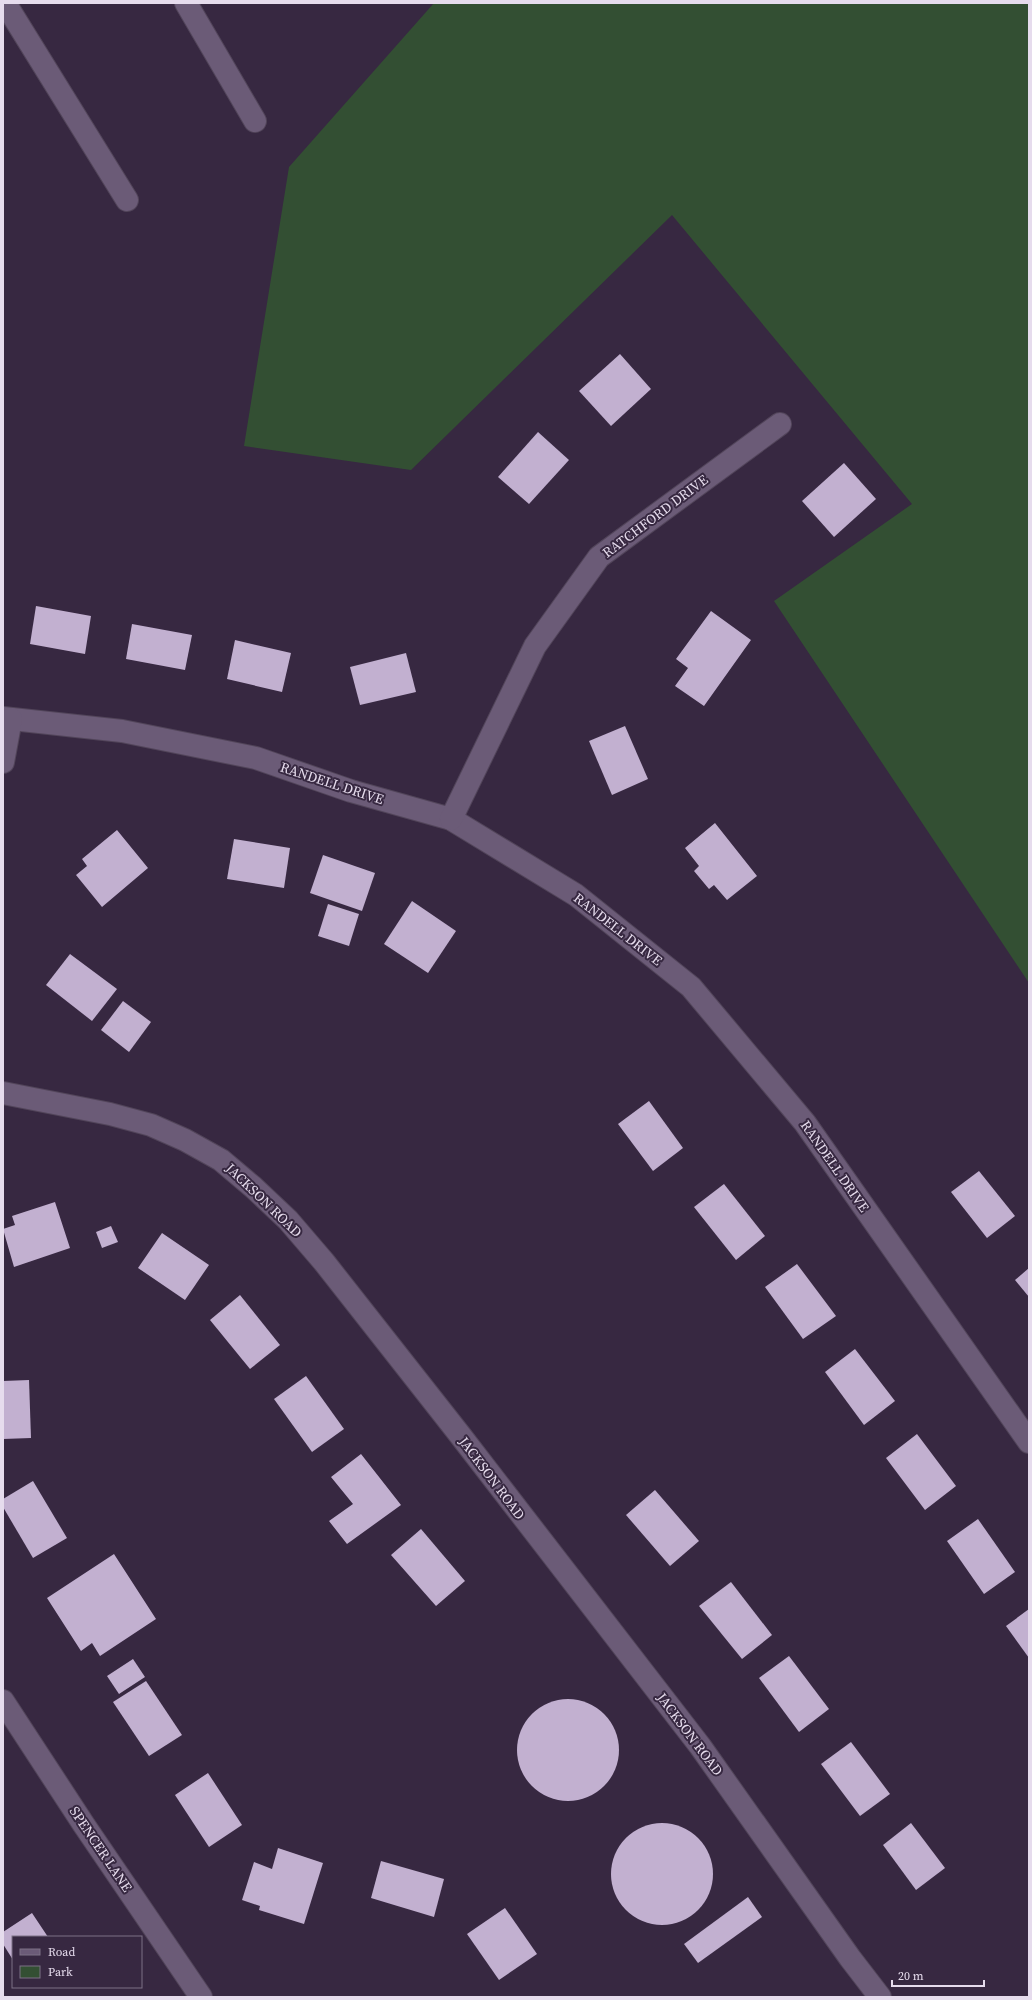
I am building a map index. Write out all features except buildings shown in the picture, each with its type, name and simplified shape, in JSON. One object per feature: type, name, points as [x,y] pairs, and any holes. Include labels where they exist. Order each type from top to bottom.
[{"type":"street","points":[[5,3],[127,200]]},
{"type":"street","points":[[186,3],[255,121]]},
{"type":"street","name":"RATCHFORD DRIVE","points":[[451,819],[535,646],[599,557],[780,424]]},
{"type":"street","points":[[3,762],[7,719]]},
{"type":"street","name":"RANDELL DRIVE","points":[[7,719],[122,731],[256,758],[351,790],[451,819],[576,895],[691,987],[805,1122],[1029,1442]]},
{"type":"street","name":"JACKSON ROAD","points":[[3,1093],[110,1114],[151,1125],[185,1140],[221,1160],[253,1187],[288,1220],[324,1262],[455,1429],[695,1740],[850,1958],[880,1997]]},
{"type":"street","name":"SPENCER LANE","points":[[3,1701],[84,1825],[201,1997]]},
{"type":"green space","points":[[434,3],[1029,3],[1029,983],[774,601],[912,504],[672,215],[411,470],[244,446],[289,167]]}]
